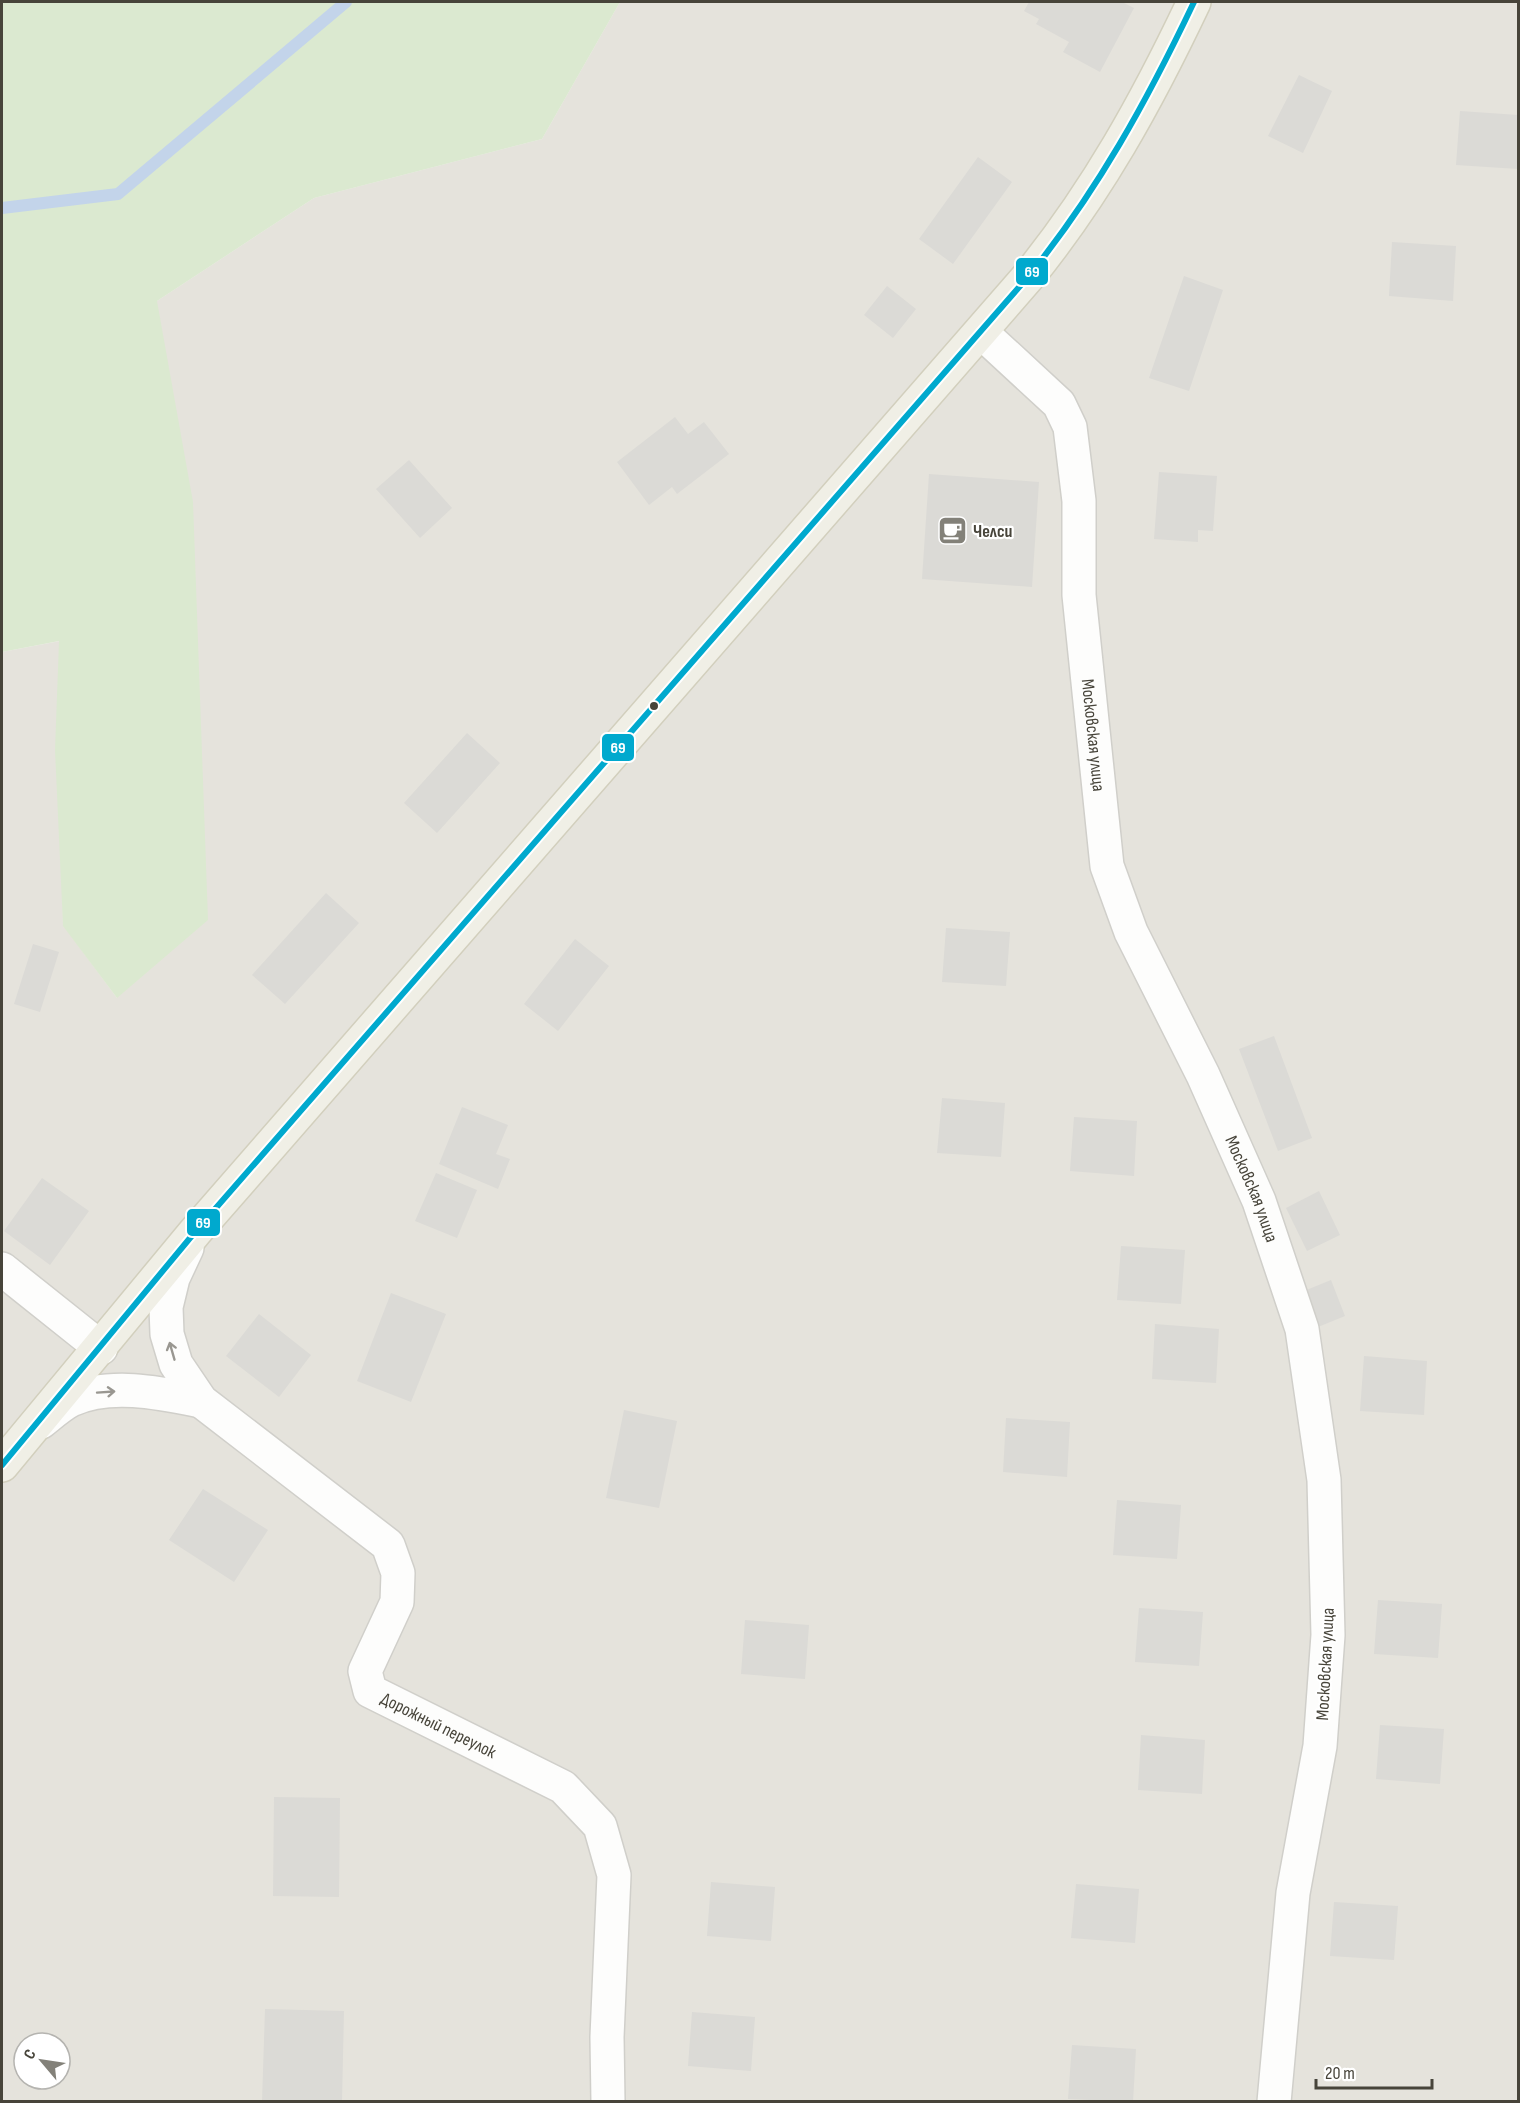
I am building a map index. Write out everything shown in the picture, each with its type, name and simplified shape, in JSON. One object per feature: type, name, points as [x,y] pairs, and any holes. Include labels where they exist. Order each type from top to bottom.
[{"type":"main road","points":[[2,1465],[195,1232],[981,332],[1064,232],[1138,117],[1194,2]]},
{"type":"street","name":"Московская улица","points":[[981,332],[1059,404],[1070,427],[1079,501],[1079,595],[1107,866],[1131,932],[1203,1075],[1258,1201],[1302,1329],[1324,1480],[1328,1635],[1320,1746],[1293,1893],[1274,2102]]},
{"type":"street","points":[[195,1232],[173,1278],[166,1307],[167,1334],[176,1364],[201,1401]]},
{"type":"street","points":[[2,1269],[101,1348]]},
{"type":"street","points":[[36,1425],[71,1400],[96,1393],[128,1391],[201,1401]]},
{"type":"street","name":"Дорожный переулок","points":[[201,1401],[388,1545],[398,1573],[397,1602],[365,1671],[370,1691],[563,1787],[600,1826],[614,1875],[607,2037],[608,2102]]},
{"type":"shaded area","points":[[620,2],[1518,2],[1518,2101],[2,2102],[2,652],[60,641],[63,925],[117,998],[157,301],[314,198],[542,139]]},
{"type":"green space","points":[[2,2],[620,2],[542,139],[314,198],[157,301],[193,502],[208,920],[117,998],[63,926],[55,750],[59,641],[2,652]]},
{"type":"building","points":[[1029,2],[1122,2],[1134,8],[1100,72],[1063,52],[1069,42],[1036,24],[1039,19],[1024,11]]},
{"type":"building","points":[[1299,75],[1332,91],[1303,153],[1268,136]]},
{"type":"building","points":[[1460,111],[1518,115],[1518,169],[1456,165]]},
{"type":"building","points":[[978,157],[1012,182],[953,264],[919,239]]},
{"type":"building","points":[[1392,242],[1456,246],[1453,301],[1389,296]]},
{"type":"building","points":[[1184,276],[1223,290],[1189,391],[1149,378]]},
{"type":"building","points":[[887,286],[916,309],[893,338],[864,315]]},
{"type":"building","points":[[675,417],[688,434],[704,422],[729,454],[677,494],[672,487],[649,505],[617,462]]},
{"type":"building","points":[[409,460],[452,508],[420,538],[376,489]]},
{"type":"building","points":[[1159,472],[1217,476],[1213,531],[1198,530],[1198,542],[1154,539]]},
{"type":"building","points":[[929,474],[1039,482],[1032,587],[922,579]]},
{"type":"building","points":[[467,733],[500,763],[437,833],[404,803]]},
{"type":"building","points":[[326,893],[359,923],[285,1004],[252,975]]},
{"type":"building","points":[[946,928],[1010,932],[1006,986],[942,982]]},
{"type":"building","points":[[575,939],[609,966],[558,1031],[524,1004]]},
{"type":"building","points":[[33,944],[59,952],[40,1012],[14,1004]]},
{"type":"building","points":[[1274,1036],[1312,1138],[1278,1151],[1239,1049]]},
{"type":"building","points":[[942,1098],[1005,1103],[1001,1157],[937,1153]]},
{"type":"building","points":[[462,1107],[508,1125],[496,1154],[510,1159],[498,1189],[439,1164]]},
{"type":"building","points":[[1074,1117],[1137,1121],[1134,1176],[1070,1171]]},
{"type":"building","points":[[436,1173],[477,1190],[457,1238],[415,1221]]},
{"type":"building","points":[[42,1178],[89,1211],[50,1265],[4,1231]]},
{"type":"building","points":[[1319,1191],[1340,1235],[1307,1251],[1286,1208]]},
{"type":"building","points":[[1121,1246],[1185,1250],[1181,1304],[1117,1300]]},
{"type":"building","points":[[1331,1280],[1345,1316],[1318,1327],[1304,1291]]},
{"type":"building","points":[[391,1293],[446,1314],[411,1402],[357,1381]]},
{"type":"building","points":[[259,1314],[311,1355],[279,1397],[226,1356]]},
{"type":"building","points":[[1155,1324],[1219,1329],[1216,1383],[1152,1379]]},
{"type":"building","points":[[1364,1356],[1427,1361],[1424,1415],[1360,1411]]},
{"type":"building","points":[[624,1410],[677,1421],[659,1508],[606,1498]]},
{"type":"building","points":[[1006,1418],[1070,1422],[1067,1477],[1003,1472]]},
{"type":"building","points":[[203,1489],[268,1530],[234,1582],[169,1540]]},
{"type":"building","points":[[1117,1500],[1181,1505],[1177,1559],[1113,1555]]},
{"type":"building","points":[[1378,1600],[1442,1604],[1438,1658],[1374,1654]]},
{"type":"building","points":[[1139,1608],[1203,1612],[1199,1666],[1135,1662]]},
{"type":"building","points":[[745,1620],[809,1625],[805,1679],[741,1674]]},
{"type":"building","points":[[1380,1725],[1444,1729],[1440,1784],[1376,1779]]},
{"type":"building","points":[[1141,1735],[1205,1740],[1202,1794],[1138,1790]]},
{"type":"building","points":[[274,1797],[340,1798],[339,1897],[273,1896]]},
{"type":"building","points":[[711,1882],[775,1887],[771,1941],[707,1936]]},
{"type":"building","points":[[1076,1884],[1139,1889],[1135,1943],[1071,1938]]},
{"type":"building","points":[[1334,1902],[1398,1906],[1394,1960],[1330,1956]]},
{"type":"building","points":[[265,2009],[344,2011],[342,2102],[262,2102]]},
{"type":"building","points":[[692,2012],[755,2017],[751,2071],[688,2066]]},
{"type":"building","points":[[1072,2045],[1136,2049],[1133,2102],[1068,2099]]},
{"type":"waterway","points":[[2,208],[118,194],[346,2]]},
{"type":"transit line","name":"69","points":[[2,1465],[195,1232],[1027,278],[1076,213],[1119,145],[1158,75],[1194,2]]},
{"type":"place","name":"Челси","points":[[952,531]]}]
